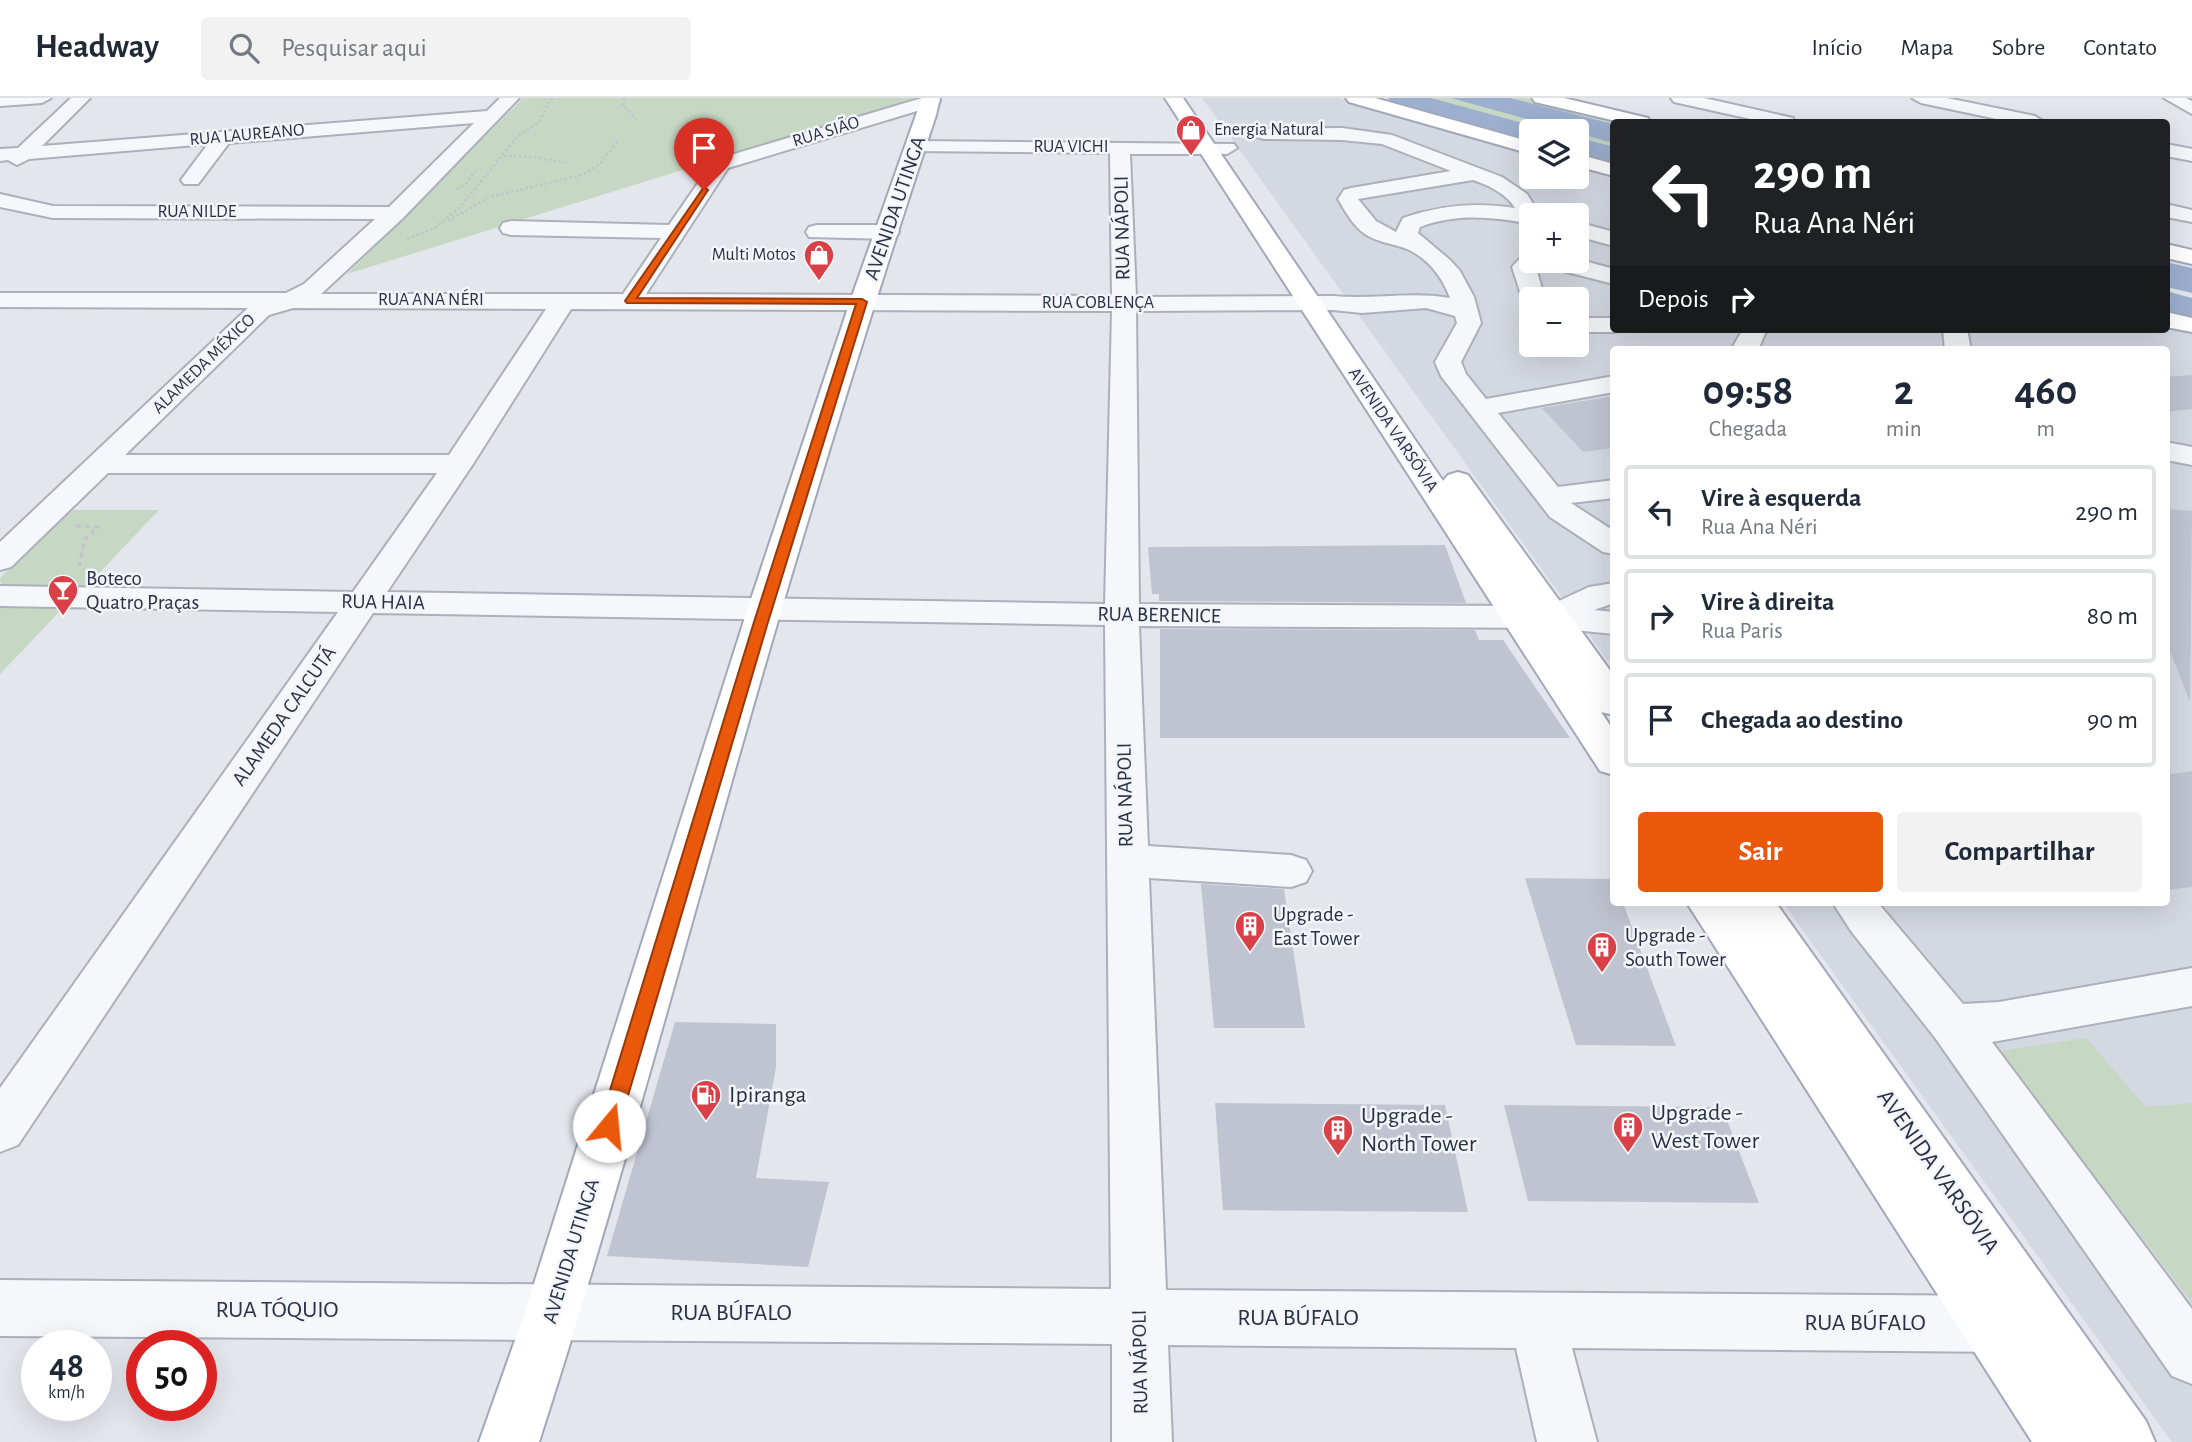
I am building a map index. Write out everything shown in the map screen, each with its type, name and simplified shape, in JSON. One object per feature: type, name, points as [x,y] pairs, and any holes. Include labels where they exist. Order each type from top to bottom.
[{"type":"main road","name":"AVENIDA VARSÓVIA","points":[[1174,98],[1218,148]]},
{"type":"main road","name":"AVENIDA VARSÓVIA","points":[[1192,98],[1218,148],[1322,304],[1518,618],[1610,755]]},
{"type":"main road","points":[[1355,98],[1519,145]]},
{"type":"main road","points":[[1545,98],[1629,119]]},
{"type":"main road","name":"AVENIDA UTINGA","points":[[509,1442],[553,1312],[765,608],[862,302],[931,100]]},
{"type":"main road","points":[[1589,163],[1610,169]]},
{"type":"main road","points":[[2170,252],[2192,257]]},
{"type":"main road","name":"AVENIDA VARSÓVIA","points":[[1322,304],[1610,697]]},
{"type":"main road","points":[[2170,319],[2192,326]]},
{"type":"main road","name":"AVENIDA VARSÓVIA","points":[[1710,906],[2066,1442]]},
{"type":"main road","name":"AVENIDA VARSÓVIA","points":[[1754,906],[2125,1442]]},
{"type":"street","points":[[0,101],[42,98]]},
{"type":"street","points":[[0,175],[81,98]]},
{"type":"street","name":"ALAMEDA MÉXICO","points":[[0,560],[260,310],[290,301],[312,289],[395,213],[510,98]]},
{"type":"street","points":[[1680,98],[1774,119]]},
{"type":"street","points":[[1921,98],[2021,119]]},
{"type":"street","points":[[2015,98],[2040,119]]},
{"type":"street","points":[[2173,98],[2192,109]]},
{"type":"street","name":"RUA SIÃO","points":[[678,232],[721,164],[931,100]]},
{"type":"street","name":"RUA LAUREANO","points":[[0,155],[494,116]]},
{"type":"street","points":[[1264,133],[1342,134],[1385,139],[1495,181],[1520,198],[1523,203]]},
{"type":"street","points":[[191,180],[223,137]]},
{"type":"street","name":"RUA VICHI","points":[[916,147],[1218,148]]},
{"type":"street","name":"RUA NÁPOLI","points":[[1120,147],[1124,303],[1122,615],[1126,861],[1142,1442]]},
{"type":"street","points":[[2170,151],[2192,155]]},
{"type":"street","points":[[1477,173],[1351,194],[1348,199],[1366,227],[1385,236],[1414,244],[1438,261],[1458,283],[1469,323],[1448,362],[1454,376],[1561,511],[1610,542]]},
{"type":"street","name":"RUA NILDE","points":[[0,200],[30,209],[53,212],[395,213]]},
{"type":"street","points":[[1414,244],[1407,233],[1411,223],[1428,216],[1454,211],[1503,212],[1519,215]]},
{"type":"street","points":[[2170,211],[2192,216]]},
{"type":"street","points":[[1503,212],[1519,242]]},
{"type":"street","points":[[511,228],[678,232]]},
{"type":"street","points":[[630,301],[678,232]]},
{"type":"street","points":[[817,233],[888,232]]},
{"type":"street","points":[[1589,232],[1610,238]]},
{"type":"street","points":[[1589,269],[1610,276]]},
{"type":"street","points":[[1322,304],[1350,292],[1437,288],[1458,283]]},
{"type":"street","name":"RUA ANA NÉRI","points":[[0,300],[862,302]]},
{"type":"street","name":"ALAMEDA CALCUTÁ","points":[[0,1129],[458,464],[564,300]]},
{"type":"street","name":"RUA COBLENÇA","points":[[862,302],[1362,306],[1437,301],[1467,312]]},
{"type":"street","points":[[1589,325],[1610,325]]},
{"type":"street","points":[[1480,408],[1610,385]]},
{"type":"street","points":[[2170,447],[2192,443]]},
{"type":"street","points":[[2170,449],[2192,456]]},
{"type":"street","points":[[102,464],[458,464]]},
{"type":"street","points":[[1549,497],[1610,489]]},
{"type":"street","points":[[1553,617],[1601,594],[1610,593]]},
{"type":"street","name":"RUA HAIA","points":[[0,596],[765,608]]},
{"type":"street","name":"RUA BERENICE","points":[[765,608],[1122,615],[1553,617],[1610,623]]},
{"type":"street","points":[[1126,861],[1291,871]]},
{"type":"street","points":[[1856,906],[1952,1025],[2192,1356]]},
{"type":"street","points":[[1952,1025],[1999,1022],[2192,987]]},
{"type":"street","name":"RUA TÓQUIO","points":[[0,1308],[553,1312]]},
{"type":"street","name":"RUA BÚFALO","points":[[553,1312],[2043,1324]]},
{"type":"street","points":[[1537,1320],[1567,1442]]},
{"type":"path","points":[[435,228],[486,181],[514,146],[518,136],[532,130],[548,112],[550,100],[554,98]]},
{"type":"path","points":[[624,98],[623,106],[636,119]]},
{"type":"path","points":[[402,240],[435,228],[489,197],[582,175],[600,164],[620,139]]},
{"type":"path","points":[[504,156],[536,157],[565,163]]},
{"type":"path","points":[[37,525],[98,527],[85,539],[76,577],[56,597]]},
{"type":"shaded area","points":[[1202,98],[1339,98],[1519,150],[1519,189],[1589,189],[1589,169],[1610,175],[1610,333],[2170,333],[2170,327],[2192,333],[2192,1442],[2172,1442],[1785,906],[2170,906],[2170,346],[1610,346],[1610,664]]},
{"type":"green space","points":[[523,98],[915,98],[347,274]]},
{"type":"green space","points":[[1413,98],[1525,98],[1611,119],[1610,151],[1589,145],[1589,119],[1519,119],[1519,127]]},
{"type":"green space","points":[[73,510],[159,510],[85,588],[1,586],[0,578]]},
{"type":"green space","points":[[0,607],[64,607],[0,674]]},
{"type":"green space","points":[[2086,1038],[2146,1107],[2192,1103],[2192,1302],[1998,1051]]},
{"type":"water","points":[[1451,98],[1510,98],[1610,123],[1610,142],[1589,136],[1589,119],[1527,119]]},
{"type":"water","points":[[2170,263],[2192,268],[2192,293],[2170,288]]},
{"type":"building","points":[[2192,375],[2192,409],[2170,412],[2170,377]]},
{"type":"building","points":[[1610,397],[1610,449],[1583,452],[1542,408]]},
{"type":"building","points":[[2170,509],[2192,511],[2190,702],[2170,651]]},
{"type":"building","points":[[1445,545],[1466,603],[1159,601],[1159,594],[1152,594],[1148,547]]},
{"type":"building","points":[[1160,629],[1475,630],[1479,640],[1503,640],[1570,738],[1160,738]]},
{"type":"building","points":[[2192,771],[2192,887],[2170,890],[2170,774]]},
{"type":"building","name":"Upgrade - South Tower","points":[[1525,878],[1610,879],[1610,906],[1624,906],[1676,1046],[1576,1045]]},
{"type":"building","name":"Upgrade - East Tower","points":[[1201,884],[1284,889],[1305,1028],[1214,1028]]},
{"type":"building","name":"Ipiranga","points":[[675,1022],[776,1024],[776,1067],[756,1178],[829,1182],[808,1267],[607,1256]]},
{"type":"building","name":"Upgrade - North Tower","points":[[1215,1103],[1445,1105],[1468,1212],[1223,1210]]},
{"type":"building","name":"Upgrade - West Tower","points":[[1504,1105],[1722,1107],[1759,1203],[1528,1201]]},
{"type":"waterway","points":[[1401,98],[1519,131]]},
{"type":"waterway","points":[[1589,149],[1610,155]]},
{"type":"waterway","points":[[2170,303],[2192,309]]},
{"type":"place","name":"Energia Natural","points":[[1191,157]]},
{"type":"place","name":"Multi Motos","points":[[819,282]]},
{"type":"place","name":"Boteco Quatro Praças","points":[[63,617]]},
{"type":"place","name":"Upgrade - East Tower","points":[[1250,953]]},
{"type":"place","name":"Upgrade - South Tower","points":[[1602,974]]},
{"type":"place","name":"Ipiranga","points":[[706,1122]]},
{"type":"place","name":"Upgrade - West Tower","points":[[1628,1154]]},
{"type":"place","name":"Upgrade - North Tower","points":[[1338,1157]]},
{"type":"route","points":[[609,1126],[761,622],[862,302],[630,301],[704,190]]}]
